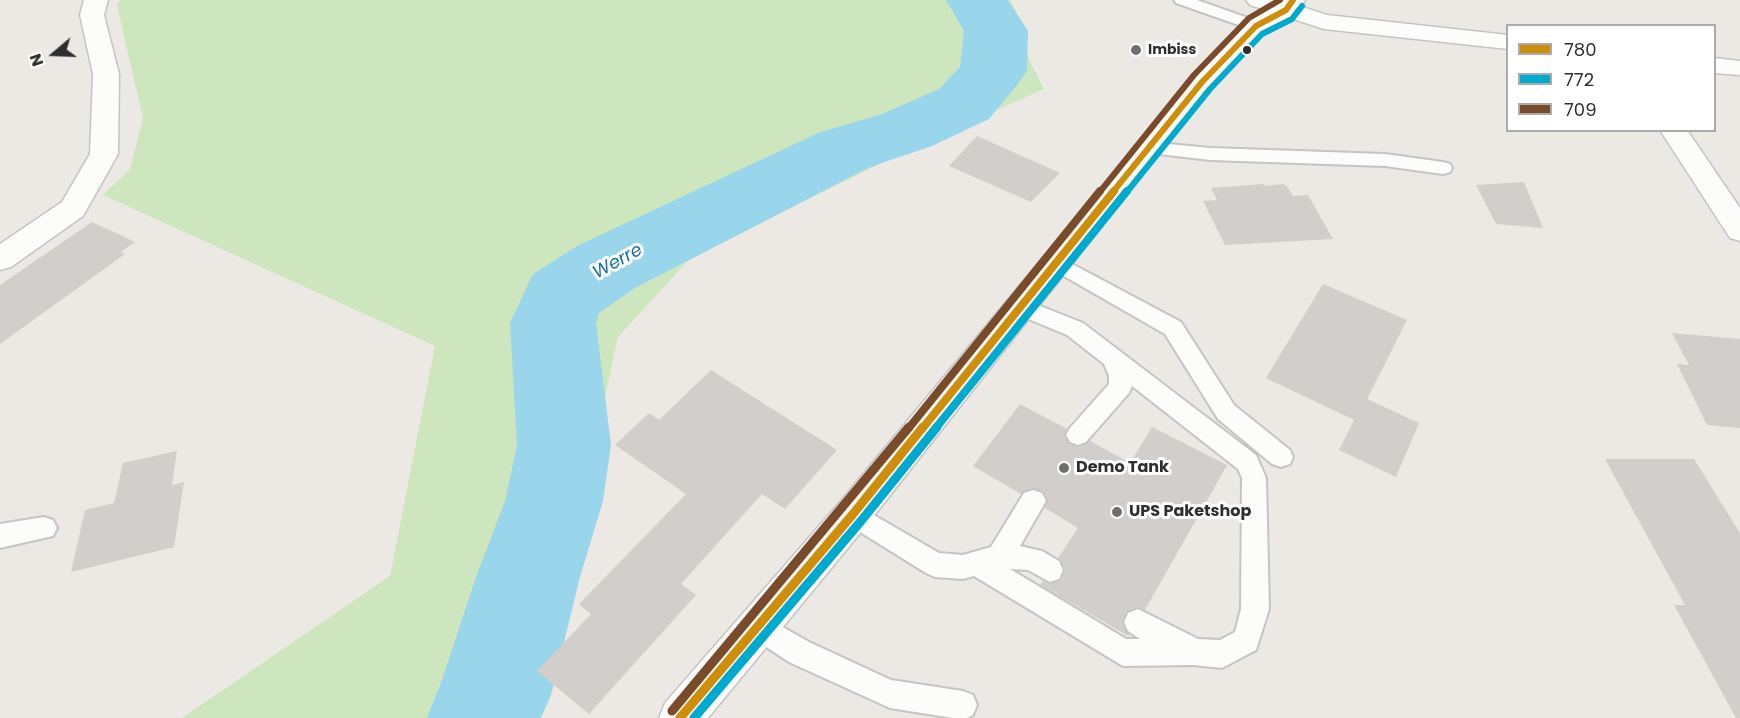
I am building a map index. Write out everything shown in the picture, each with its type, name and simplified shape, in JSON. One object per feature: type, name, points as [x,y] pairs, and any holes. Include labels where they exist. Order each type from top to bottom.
[{"type":"main road","points":[[0,259],[73,209],[104,154],[106,74],[92,15],[96,0]]},
{"type":"main road","points":[[680,718],[853,514],[1202,82],[1257,9],[1289,5],[1324,22],[1506,42]]},
{"type":"main road","points":[[1716,65],[1740,68]]},
{"type":"main road","points":[[1674,132],[1740,231]]},
{"type":"lane","points":[[1182,0],[1257,9]]},
{"type":"lane","points":[[1149,148],[1210,154],[1385,160],[1443,168]]},
{"type":"lane","points":[[1057,262],[1173,328],[1226,412],[1281,457]]},
{"type":"lane","points":[[989,560],[1123,652],[1222,654],[1246,641],[1255,609],[1254,478],[1247,462],[1075,329],[1020,306]]},
{"type":"lane","points":[[1078,435],[1121,387],[1120,376],[1113,358]]},
{"type":"lane","points":[[989,560],[1033,501]]},
{"type":"lane","points":[[853,514],[936,565],[963,567],[989,560],[1033,559],[1050,570]]},
{"type":"lane","points":[[0,536],[44,528]]},
{"type":"lane","points":[[1138,622],[1167,640],[1197,653]]},
{"type":"lane","points":[[758,626],[799,652],[890,694],[963,705]]},
{"type":"green space","points":[[121,0],[1010,0],[1016,11],[1027,55],[1044,89],[933,138],[693,255],[618,337],[590,467],[501,718],[182,718],[390,576],[435,346],[103,195],[130,169],[143,118],[118,10],[117,3]]},
{"type":"building","points":[[977,136],[1060,173],[1031,202],[949,166]]},
{"type":"building","points":[[1524,182],[1543,228],[1496,224],[1476,185]]},
{"type":"building","points":[[1264,184],[1265,186],[1283,184],[1293,196],[1308,195],[1333,239],[1225,245],[1203,201],[1217,200],[1211,188]]},
{"type":"building","points":[[92,222],[135,242],[121,252],[125,254],[0,344],[0,285]]},
{"type":"building","points":[[1323,284],[1407,320],[1367,399],[1419,423],[1396,477],[1339,450],[1354,420],[1266,378]]},
{"type":"building","points":[[1672,333],[1740,339],[1740,428],[1707,425],[1677,364],[1689,365]]},
{"type":"building","points":[[711,370],[837,450],[785,509],[762,494],[681,584],[696,595],[589,714],[537,671],[591,614],[579,604],[686,494],[615,445],[649,413],[659,420]]},
{"type":"building","points":[[1020,404],[1067,429],[1064,436],[1069,444],[1079,447],[1090,441],[1130,463],[1152,427],[1227,465],[1145,610],[1137,607],[1126,612],[1122,623],[1130,637],[1040,585],[1043,581],[1051,584],[1061,580],[1065,569],[1058,558],[1078,528],[1045,508],[1048,500],[1043,491],[1032,488],[1021,494],[973,466]]},
{"type":"building","points":[[177,451],[172,485],[184,482],[174,547],[71,572],[85,510],[114,503],[123,463]]},
{"type":"building","points":[[1605,459],[1694,459],[1740,533],[1740,718],[1736,718],[1674,605],[1685,605]]},
{"type":"waterway","name":"Werre","points":[[484,718],[494,695],[528,577],[554,501],[564,445],[553,323],[563,296],[606,267],[844,150],[907,130],[964,104],[993,71],[996,31],[977,0]]},
{"type":"transit line","name":"709","points":[[672,711],[845,507],[1194,75],[1249,18],[1280,0]]},
{"type":"transit line","name":"780","points":[[680,718],[853,514],[1202,82],[1256,26],[1286,10],[1293,0]]},
{"type":"transit line","name":"772","points":[[694,718],[861,521],[1210,89],[1262,34],[1292,19],[1302,6]]},
{"type":"place","name":"Imbiss","points":[[1136,50]]},
{"type":"place","name":"Demo Tank","points":[[1064,468]]},
{"type":"place","name":"UPS Paketshop","points":[[1117,512]]}]
